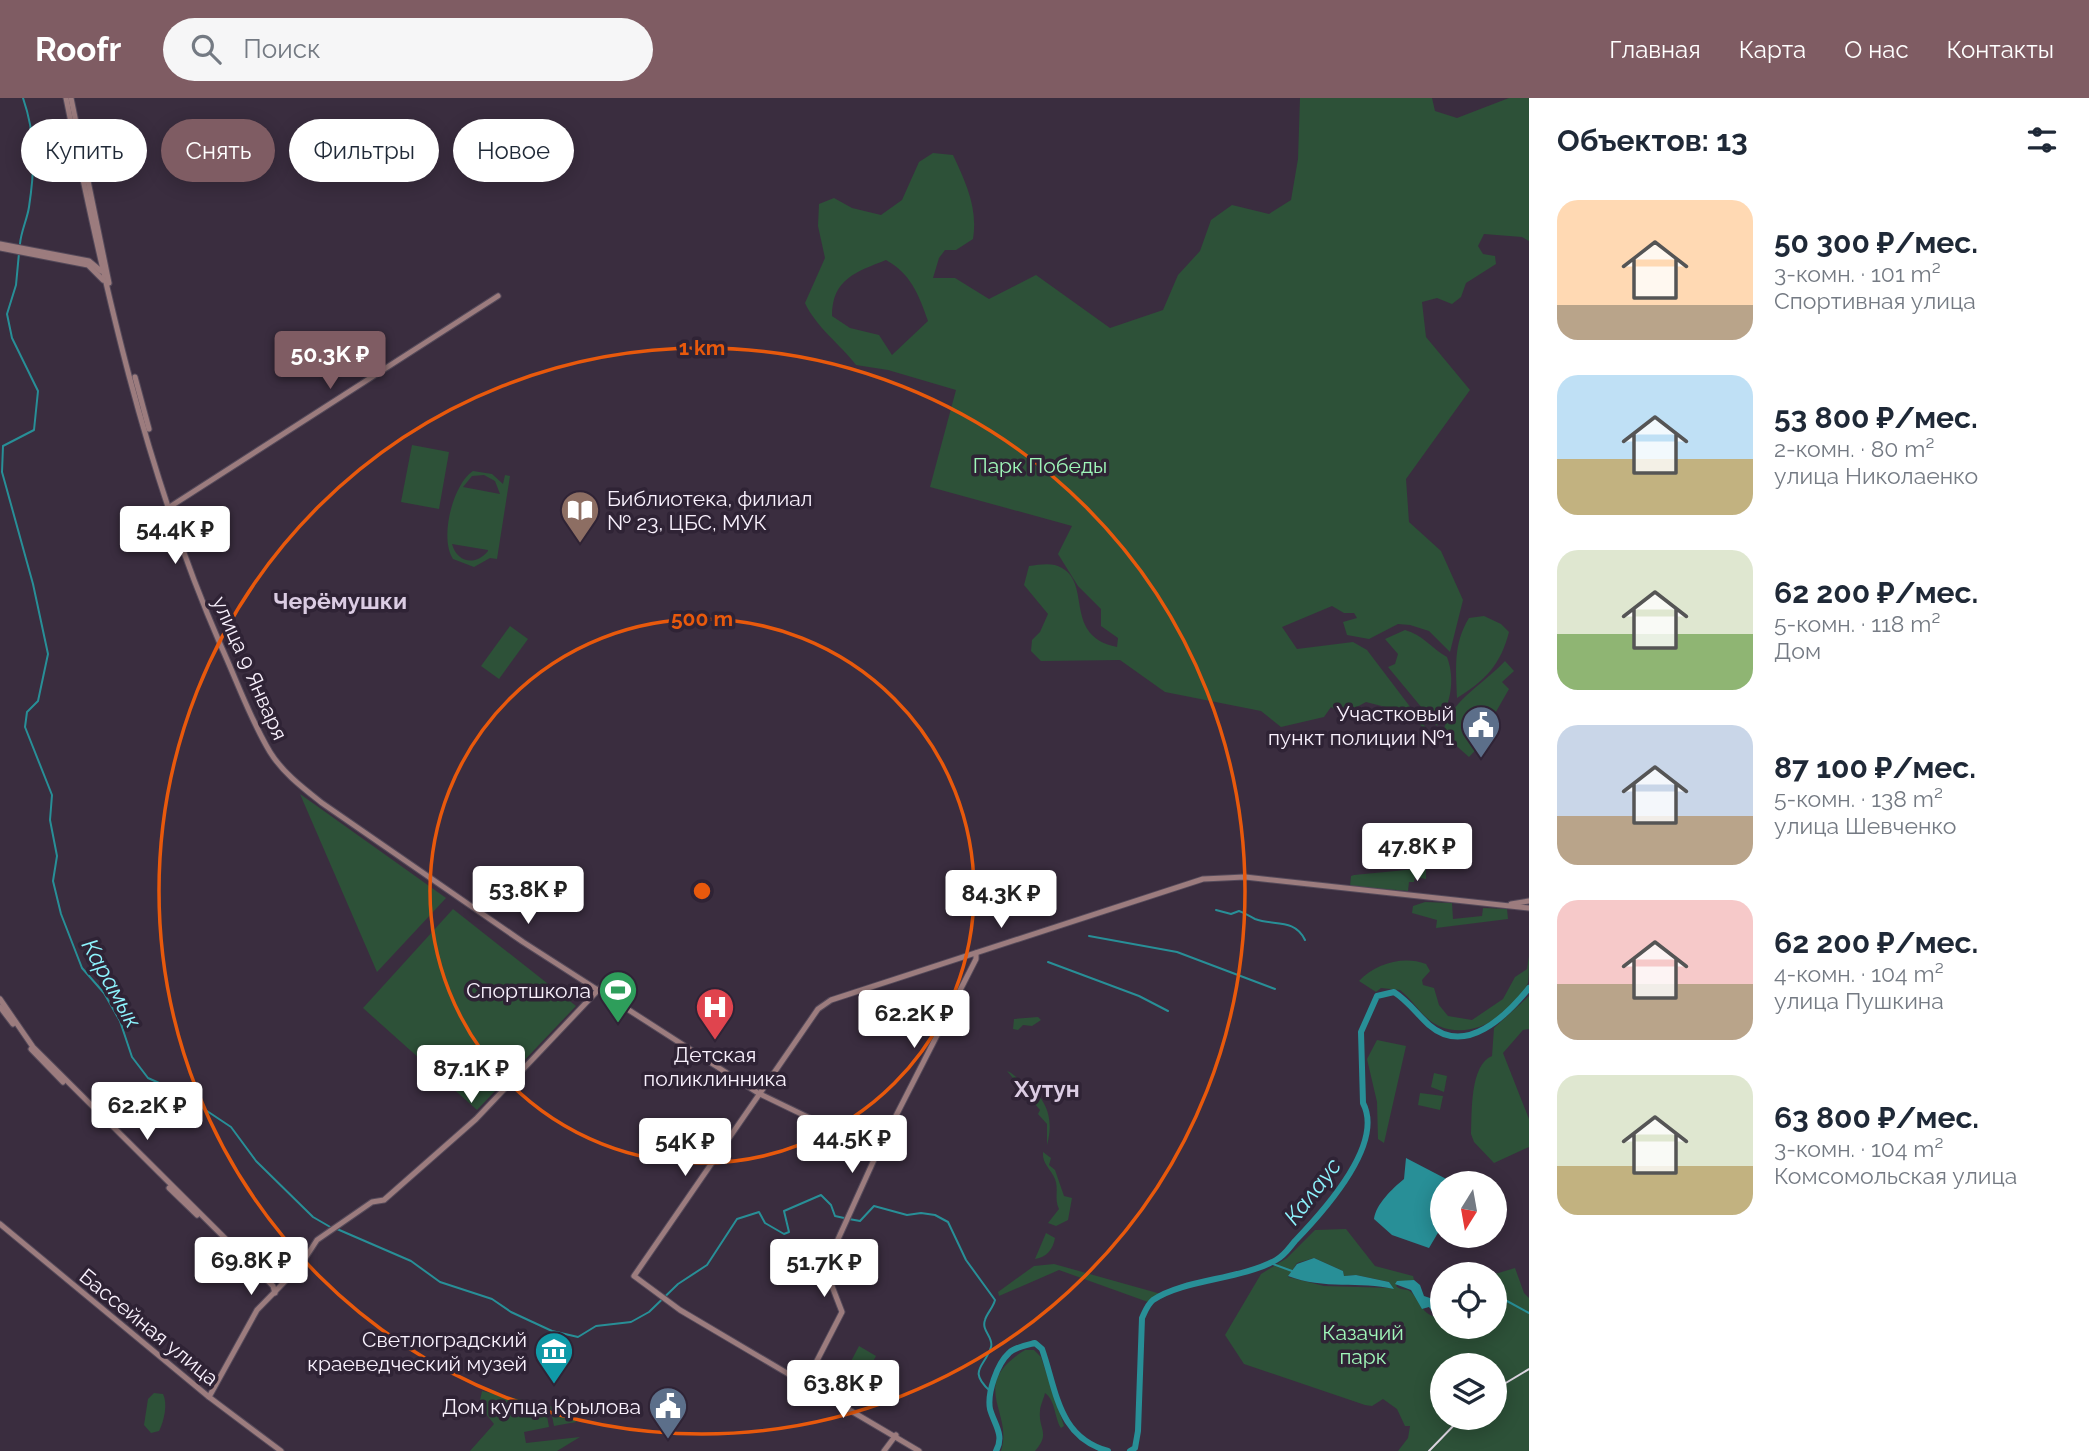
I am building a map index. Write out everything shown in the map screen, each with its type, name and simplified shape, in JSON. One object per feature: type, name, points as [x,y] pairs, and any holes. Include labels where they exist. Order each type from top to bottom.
[{"type":"main road","points":[[69,98],[97,248],[107,281]]},
{"type":"main road","points":[[69,98],[107,281]]},
{"type":"main road","points":[[0,246],[89,261],[103,273]]},
{"type":"main road","points":[[31,251],[88,265],[107,281]]},
{"type":"main road","name":"улица 9 Января","points":[[107,281],[170,508],[206,612],[270,753],[295,782],[324,805],[523,942],[600,988]]},
{"type":"main road","points":[[170,508],[498,296]]},
{"type":"main road","name":"улица 9 Января","points":[[170,508],[209,612],[242,686],[272,752],[288,771],[330,806],[600,988]]},
{"type":"main road","points":[[806,1382],[842,1312],[825,1268],[850,1209],[976,954],[1203,879],[1245,877],[1529,909]]},
{"type":"main road","points":[[921,1451],[680,1310],[634,1276],[818,1009],[831,1000],[1203,881],[1245,879],[1529,909]]},
{"type":"main road","points":[[1498,904],[1529,901]]},
{"type":"main road","points":[[209,1397],[257,1310],[300,1266],[317,1240],[372,1202],[384,1200],[468,1126],[600,988],[760,1094],[878,1151]]},
{"type":"main road","points":[[0,999],[33,1047],[272,1286],[275,1293]]},
{"type":"main road","points":[[0,1007],[36,1056],[275,1293]]},
{"type":"main road","name":"Бассейная улица","points":[[0,1224],[209,1397],[281,1451]]},
{"type":"main road","points":[[884,1451],[895,1435]]},
{"type":"green space","name":"Парк Победы","points":[[1300,98],[1432,98],[1435,111],[1457,118],[1509,98],[1529,98],[1529,241],[1522,237],[1484,234],[1478,246],[1483,254],[1495,256],[1496,264],[1466,283],[1461,297],[1452,304],[1437,298],[1422,302],[1426,337],[1470,390],[1406,479],[1409,522],[1441,551],[1463,600],[1450,652],[1429,631],[1410,625],[1398,624],[1369,639],[1347,635],[1343,622],[1357,618],[1354,613],[1344,613],[1332,606],[1282,627],[1297,649],[1353,642],[1367,650],[1430,733],[1405,712],[1366,702],[1344,714],[1331,707],[1324,717],[1281,727],[1261,711],[1165,692],[1120,660],[1041,661],[1031,651],[1032,640],[1040,632],[1048,614],[1024,585],[1029,566],[1054,565],[1071,576],[1084,622],[1090,632],[1100,641],[1117,647],[1118,638],[1101,626],[1101,609],[1078,586],[1058,554],[1072,526],[930,487],[956,390],[888,370],[856,365],[815,320],[805,303],[825,258],[818,226],[819,204],[834,198],[852,208],[881,215],[902,200],[919,162],[933,153],[953,155],[970,196],[974,228],[973,239],[956,250],[945,250],[939,258],[933,278],[955,278],[989,299],[1036,275],[1110,328],[1163,310],[1178,275],[1200,251],[1211,220],[1232,205],[1269,214],[1291,200],[1298,159]],"holes":[[[886,260],[913,286],[928,321],[892,355],[879,335],[850,328],[832,316],[836,293],[848,279]]]},
{"type":"green space","points":[[412,445],[449,452],[439,509],[401,502]]},
{"type":"green space","points":[[473,471],[492,474],[503,484],[505,475],[510,476],[497,559],[490,558],[474,567],[453,559],[447,538],[454,499]],"holes":[[[484,475],[495,481],[500,494],[463,487],[472,476]],[[452,544],[488,550],[488,551],[478,559],[467,560],[458,555]]]},
{"type":"green space","points":[[191,508],[199,529],[189,533],[180,512]]},
{"type":"green space","points":[[1484,616],[1501,624],[1509,632],[1506,643],[1484,678],[1457,698],[1460,637],[1469,618]]},
{"type":"green space","points":[[510,626],[528,639],[499,679],[481,666]]},
{"type":"green space","points":[[1405,630],[1417,635],[1447,657],[1450,666],[1450,693],[1437,726],[1388,667],[1395,664],[1398,654],[1385,639]]},
{"type":"green space","points":[[1505,661],[1514,671],[1502,682],[1509,689],[1485,731],[1489,736],[1469,757],[1443,734],[1446,723],[1459,703]]},
{"type":"green space","points":[[300,794],[446,898],[377,972]]},
{"type":"green space","points":[[1426,868],[1426,879],[1415,877],[1414,882],[1409,882],[1408,891],[1350,886],[1351,876],[1354,875]]},
{"type":"green space","points":[[1425,902],[1452,903],[1453,919],[1482,916],[1483,908],[1507,909],[1508,919],[1436,928],[1437,920],[1412,913],[1413,906]]},
{"type":"green space","points":[[453,909],[576,1006],[477,1110],[363,1008]]},
{"type":"green space","points":[[1529,956],[1528,983],[1513,1005],[1491,1022],[1465,1030],[1452,1030],[1433,1023],[1400,990],[1381,988],[1376,992],[1359,981],[1373,970],[1390,963],[1408,960],[1426,964],[1430,971],[1422,980],[1423,985],[1434,988],[1439,1005],[1448,1016],[1472,1020],[1503,999],[1515,977],[1527,969]]},
{"type":"green space","points":[[1529,996],[1529,1029],[1523,1030],[1503,1053],[1529,1119],[1529,1147],[1494,1163],[1474,1142],[1471,1134],[1476,1079],[1485,1061],[1492,1056],[1494,1028]]},
{"type":"green space","points":[[1038,1017],[1041,1020],[1032,1026],[1023,1025],[1018,1030],[1013,1029],[1014,1019]]},
{"type":"green space","points":[[1377,1040],[1406,1046],[1384,1143],[1378,1139],[1377,1102],[1367,1059]]},
{"type":"green space","points":[[1007,1071],[1036,1092],[1046,1107],[1050,1125],[1047,1145],[1047,1124],[1038,1114],[1040,1110]]},
{"type":"green space","points":[[1434,1073],[1447,1076],[1444,1092],[1431,1087]]},
{"type":"green space","points":[[1420,1093],[1443,1096],[1440,1110],[1418,1105]]},
{"type":"green space","points":[[1043,1152],[1051,1158],[1049,1165],[1055,1170],[1064,1196],[1072,1198],[1068,1220],[1056,1226],[1048,1223],[1059,1209],[1056,1183],[1044,1160]]},
{"type":"green space","name":"Казачий парк","points":[[1346,1229],[1375,1266],[1413,1276],[1414,1280],[1399,1282],[1396,1286],[1410,1291],[1430,1314],[1430,1339],[1507,1339],[1507,1270],[1515,1268],[1524,1293],[1529,1298],[1529,1451],[1398,1451],[1408,1438],[1410,1426],[1405,1426],[1397,1409],[1383,1399],[1372,1406],[1365,1405],[1244,1364],[1225,1335],[1261,1274],[1287,1258],[1315,1230]],"holes":[[[1314,1258],[1343,1271],[1344,1276],[1356,1275],[1389,1282],[1392,1288],[1324,1286],[1288,1277],[1297,1263]]]},
{"type":"green space","points":[[1046,1233],[1055,1238],[1053,1246],[1049,1252],[1035,1259]]},
{"type":"green space","points":[[1054,1264],[1161,1294],[1148,1302],[1059,1270],[999,1296],[998,1292],[1034,1266]]},
{"type":"green space","points":[[859,1346],[876,1356],[863,1380],[846,1371]]},
{"type":"green space","points":[[1025,1350],[1034,1350],[1041,1357],[1064,1426],[1061,1428],[1051,1400],[1045,1393],[1040,1409],[1043,1435],[1040,1445],[1035,1451],[1001,1451],[1002,1423],[995,1387],[999,1375],[1008,1363]]},
{"type":"green space","points":[[482,1391],[545,1405],[549,1427],[524,1432],[526,1443],[580,1437],[557,1451],[470,1451],[494,1424],[479,1405]]},
{"type":"green space","points":[[154,1393],[163,1394],[165,1407],[159,1431],[151,1433],[144,1425],[148,1399]]},
{"type":"green space","points":[[550,1406],[575,1415],[576,1422],[554,1426]]},
{"type":"water","points":[[1406,1158],[1431,1171],[1429,1248],[1392,1235],[1374,1219],[1381,1202],[1404,1179]]},
{"type":"water","points":[[1314,1258],[1343,1271],[1344,1276],[1356,1275],[1389,1282],[1394,1289],[1315,1283],[1288,1276],[1297,1264]]},
{"type":"water","points":[[1414,1280],[1420,1285],[1424,1296],[1430,1298],[1430,1308],[1422,1309],[1411,1290],[1395,1284],[1397,1281]]},
{"type":"waterway","name":"Карамык","points":[[20,244],[29,207],[33,165],[30,125],[23,98]]},
{"type":"waterway","name":"Карамык","points":[[19,253],[16,285],[7,314],[12,338],[38,391],[34,430],[3,446],[2,472],[33,584],[48,654],[38,701],[27,712],[25,727],[52,795],[50,820],[57,856],[53,881],[61,914],[82,968],[104,993],[120,1021],[132,1057],[148,1078],[177,1091],[231,1127],[256,1161],[313,1217],[332,1228]]},
{"type":"waterway","points":[[1216,910],[1231,914],[1239,911],[1255,919],[1296,928],[1305,940]]},
{"type":"waterway","points":[[1089,936],[1177,952],[1275,989]]},
{"type":"waterway","points":[[1048,962],[1139,996],[1168,1011]]},
{"type":"waterway","name":"Калаус","points":[[1130,1451],[1135,1448],[1138,1431],[1142,1318],[1149,1304],[1180,1288],[1246,1272],[1279,1258],[1320,1214],[1358,1158],[1368,1120],[1363,1103],[1361,1032],[1377,996],[1394,992],[1429,1025],[1443,1034],[1457,1037],[1485,1029],[1509,1010],[1529,988]]},
{"type":"waterway","name":"Карамык","points":[[337,1229],[411,1261],[440,1282],[492,1299],[511,1312],[552,1331],[578,1337],[596,1326],[631,1322],[649,1312],[678,1284],[707,1265],[737,1219],[759,1212],[765,1223],[784,1234],[789,1232],[784,1211],[821,1195],[831,1205],[835,1216],[844,1218]]},
{"type":"waterway","name":"Карамык","points":[[849,1219],[860,1221],[874,1206],[907,1215],[935,1215],[948,1222],[966,1260],[995,1300],[984,1324],[991,1347],[979,1373],[983,1384],[990,1391]]},
{"type":"waterway","points":[[1270,1263],[1292,1271]]},
{"type":"waterway","points":[[1507,1301],[1529,1313]]},
{"type":"waterway","name":"Калаус","points":[[996,1451],[999,1435],[989,1402],[994,1379],[1009,1353],[1035,1343],[1042,1349],[1056,1396],[1069,1424],[1091,1444],[1108,1451]]},
{"type":"railway","points":[[1507,1382],[1529,1369]]},
{"type":"railway","points":[[1429,1451],[1449,1430]]},
{"type":"place","name":"Библиотека, филиал № 23, ЦБС, МУК","points":[[580,544]]},
{"type":"place","name":"Участковый пункт полиции №1","points":[[1481,759]]},
{"type":"place","name":"Спортшкола","points":[[618,1024]]},
{"type":"place","name":"Детская поликлинника","points":[[715,1041]]},
{"type":"place","name":"Светлоградский краеведческий музей","points":[[554,1385]]},
{"type":"place","name":"Дом купца Крылова","points":[[668,1440]]},
{"type":"district","name":"Черёмушки","points":[[340,600]]},
{"type":"district","name":"Хутун","points":[[1047,1088]]}]
